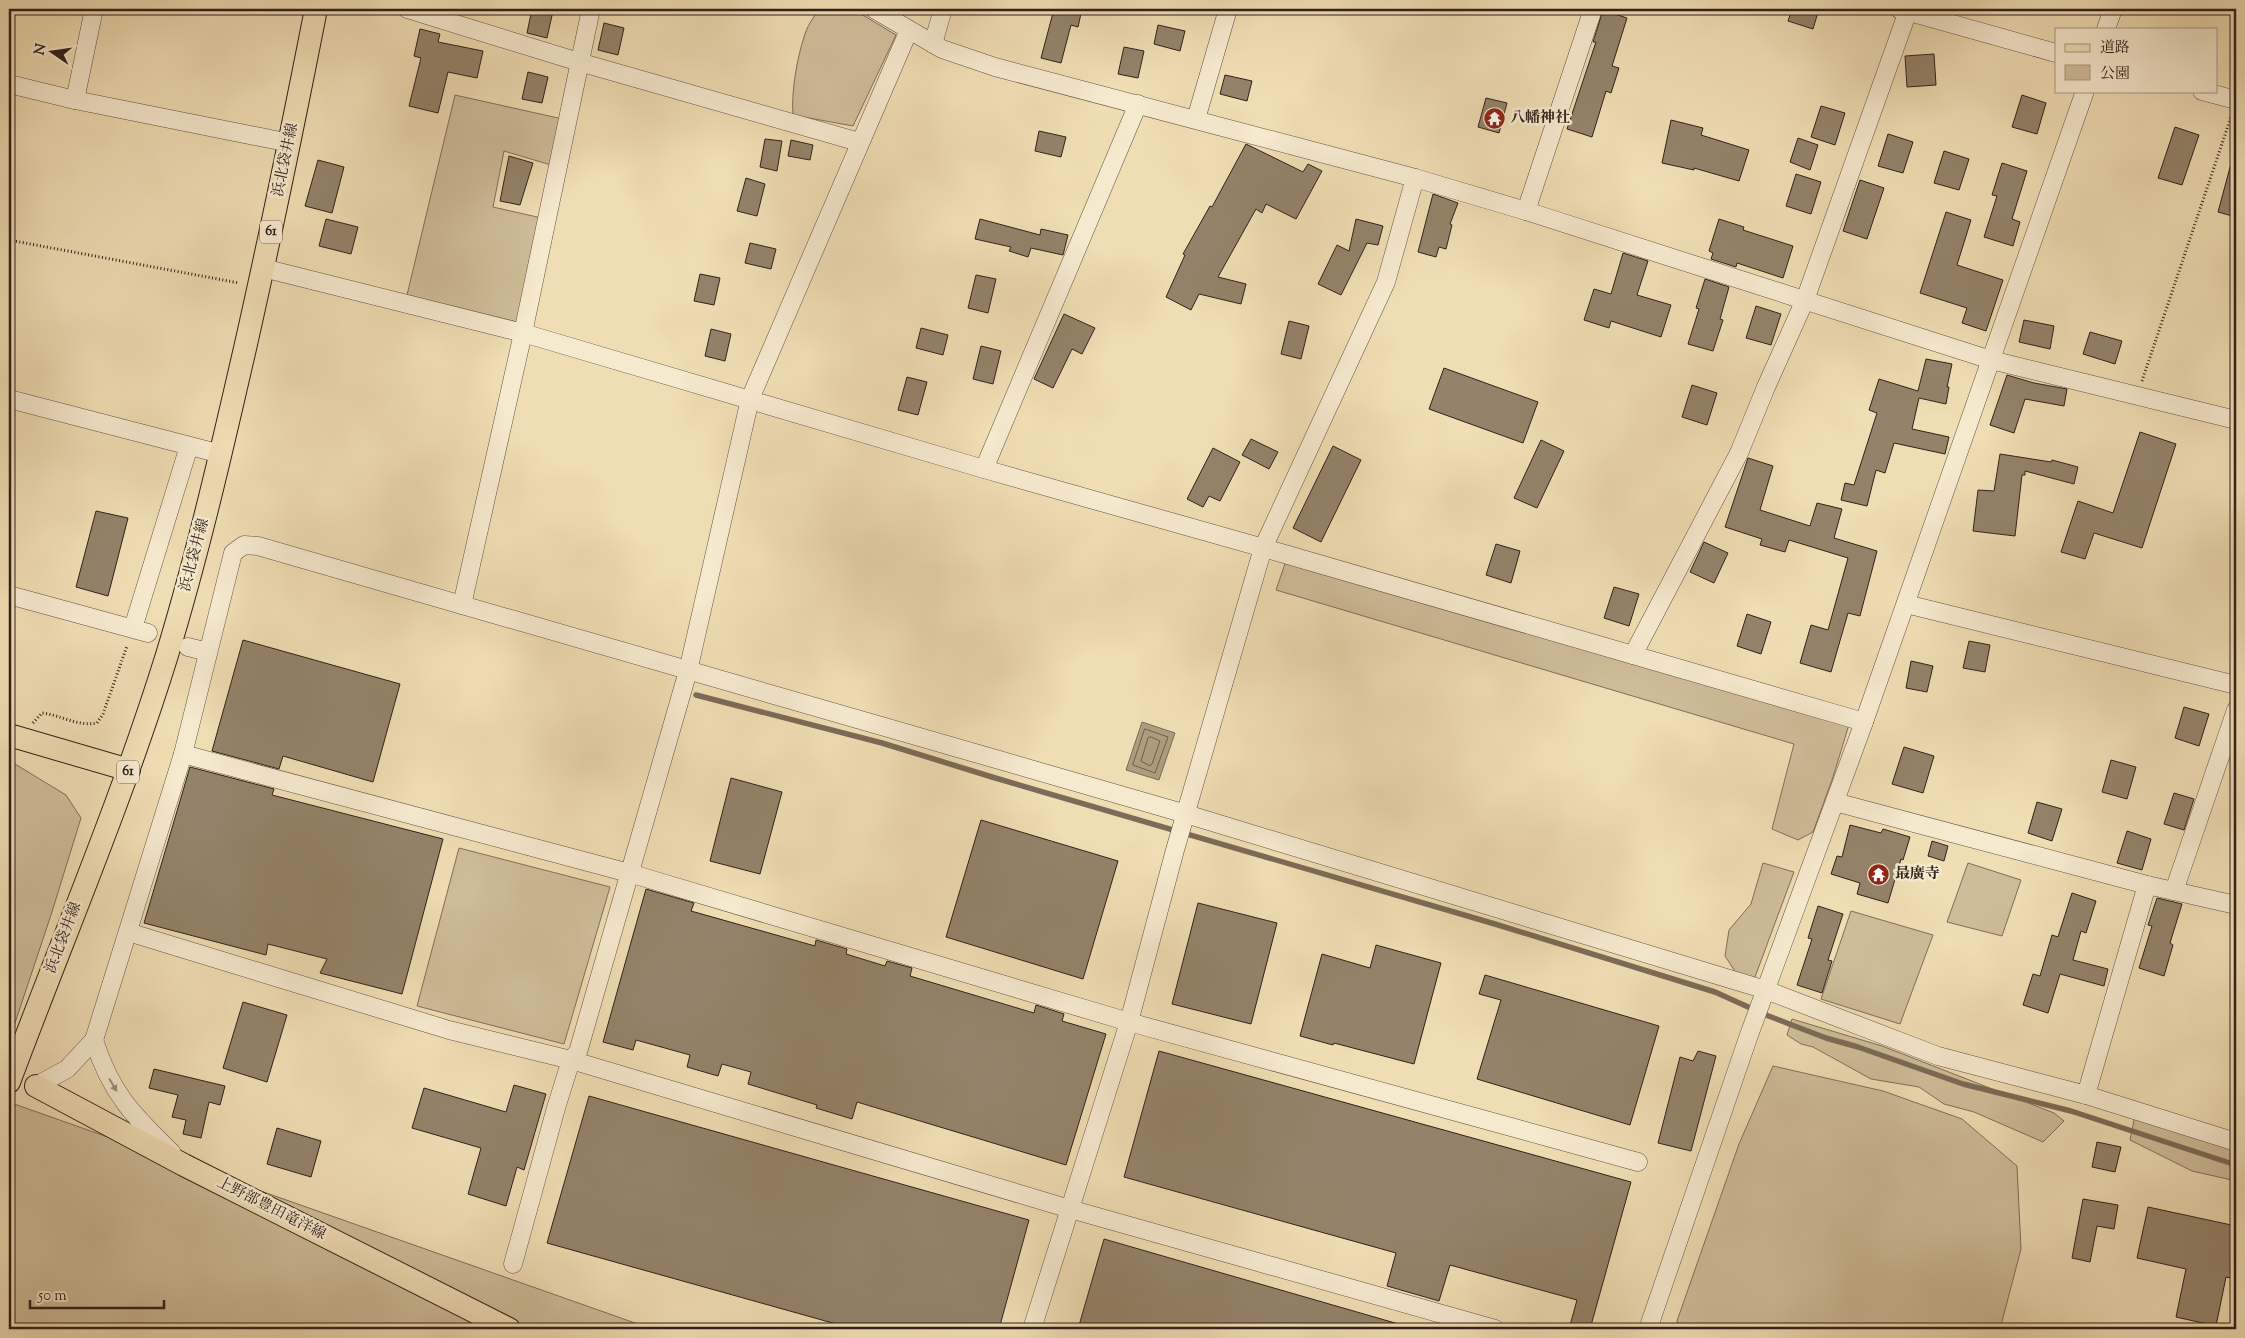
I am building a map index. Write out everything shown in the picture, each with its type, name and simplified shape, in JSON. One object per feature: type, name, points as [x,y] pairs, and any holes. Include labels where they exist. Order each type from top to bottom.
[{"type":"main road","name":"浜北袋井線","points":[[9,1082],[129,770],[167,655],[221,454],[290,143],[316,9]]},
{"type":"main road","name":"61","points":[[9,735],[129,770]]},
{"type":"main road","name":"上野部豊田竜洋線","points":[[36,1086],[184,1165],[509,1329]]},
{"type":"street","points":[[74,100],[94,9]]},
{"type":"street","points":[[407,9],[579,62],[859,142]]},
{"type":"street","points":[[462,605],[523,333],[591,9]]},
{"type":"street","points":[[874,9],[942,49],[995,67],[1415,178],[1526,211],[1991,360],[2236,420]]},
{"type":"street","points":[[933,44],[943,9]]},
{"type":"street","points":[[1196,119],[1228,9]]},
{"type":"street","points":[[1526,211],[1593,9]]},
{"type":"street","points":[[2106,28],[2114,9]]},
{"type":"street","points":[[1633,655],[1739,453],[1805,300],[1904,10],[2055,53]]},
{"type":"street","points":[[513,1264],[571,1060],[578,1052],[687,674],[750,399],[859,142],[909,30]]},
{"type":"street","points":[[9,84],[74,100],[290,143]]},
{"type":"street","points":[[1648,1329],[1764,994],[1906,604],[2085,92]]},
{"type":"street","points":[[2204,92],[2235,105]]},
{"type":"street","points":[[984,469],[1138,104]]},
{"type":"street","points":[[1032,1329],[1129,1022],[1174,850],[1263,548],[1386,282],[1415,178]]},
{"type":"street","points":[[261,277],[523,333],[984,469],[1864,722]]},
{"type":"street","points":[[9,399],[221,454]]},
{"type":"street","points":[[9,595],[141,631],[189,446]]},
{"type":"street","points":[[36,1086],[67,1069],[94,1040],[183,754],[233,553],[244,545],[258,546],[462,605],[687,674],[1184,818],[1764,994],[1938,1056],[2086,1095],[2236,1142]]},
{"type":"street","points":[[1906,604],[2236,685]]},
{"type":"street","points":[[188,647],[208,652]]},
{"type":"street","points":[[2174,891],[2236,710]]},
{"type":"street","points":[[183,754],[629,873],[1129,1022],[1638,1162]]},
{"type":"street","points":[[1835,802],[2174,891],[2236,905]]},
{"type":"street","points":[[2086,1095],[2147,884]]},
{"type":"street","points":[[128,932],[449,1030],[571,1060],[1070,1209],[1495,1329]]},
{"type":"street","points":[[94,1040],[102,1066],[132,1113],[184,1165]]},
{"type":"path","points":[[2137,396],[2235,105]]},
{"type":"path","points":[[9,240],[261,277]]},
{"type":"path","points":[[30,727],[42,713],[55,714],[86,726],[97,723],[103,714],[141,631]]},
{"type":"green space","points":[[819,9],[853,9],[896,35],[853,126],[793,115],[795,76],[801,45],[810,22]]},
{"type":"green space","points":[[455,95],[567,120],[551,165],[504,151],[493,207],[546,219],[525,324],[407,295]]},
{"type":"green space","points":[[1288,555],[1851,718],[1833,777],[1813,832],[1798,840],[1772,829],[1794,744],[1276,590]]},
{"type":"green space","points":[[9,763],[15,764],[66,795],[81,818],[12,1032],[9,1032]]},
{"type":"green space","points":[[459,848],[610,887],[564,1044],[417,1006]]},
{"type":"green space","points":[[1763,863],[1794,872],[1752,985],[1742,982],[1725,956],[1729,930],[1751,904]]},
{"type":"green space","points":[[1968,863],[2021,880],[2002,936],[1947,922]]},
{"type":"green space","points":[[1851,911],[1933,935],[1900,1024],[1821,999]]},
{"type":"green space","points":[[1792,1019],[1882,1046],[2054,1113],[2064,1121],[2043,1142],[1974,1112],[1944,1104],[1919,1087],[1871,1079],[1787,1035]]},
{"type":"green space","points":[[1773,1066],[1883,1091],[1962,1119],[2017,1166],[2021,1249],[2000,1329],[1678,1329],[1677,1321],[1739,1144]]},
{"type":"green space","points":[[9,1102],[17,1105],[652,1329],[9,1329]]},
{"type":"green space","points":[[2136,1110],[2236,1142],[2236,1181],[2192,1171],[2130,1140]]},
{"type":"water","points":[[1142,722],[1175,733],[1159,780],[1126,770]]},
{"type":"building","points":[[532,9],[553,11],[547,38],[527,33]]},
{"type":"building","points":[[1054,9],[1082,9],[1078,27],[1071,25],[1061,63],[1041,58]]},
{"type":"building","points":[[1792,9],[1819,9],[1813,29],[1788,21]]},
{"type":"building","points":[[1603,10],[1627,18],[1612,66],[1619,68],[1611,93],[1606,91],[1592,137],[1567,129],[1596,42],[1593,42]]},
{"type":"building","points":[[604,23],[624,28],[618,55],[598,50]]},
{"type":"building","points":[[1158,25],[1185,31],[1180,51],[1154,44]]},
{"type":"building","points":[[420,29],[440,34],[438,42],[483,51],[477,78],[448,72],[438,113],[409,106],[421,58],[414,56]]},
{"type":"building","points":[[1124,47],[1144,51],[1138,78],[1118,74]]},
{"type":"building","points":[[1934,54],[1936,85],[1907,87],[1905,56]]},
{"type":"building","points":[[528,72],[548,77],[542,103],[522,99]]},
{"type":"building","points":[[1225,75],[1252,81],[1247,101],[1220,94]]},
{"type":"building","points":[[2022,95],[2046,103],[2037,134],[2012,127]]},
{"type":"building","points":[[1486,98],[1507,103],[1499,133],[1478,127]]},
{"type":"building","points":[[1821,106],[1845,113],[1835,145],[1811,137]]},
{"type":"building","points":[[1671,120],[1703,128],[1701,135],[1749,150],[1739,181],[1694,168],[1694,170],[1662,163]]},
{"type":"building","points":[[2175,127],[2199,135],[2182,185],[2158,178]]},
{"type":"building","points":[[1039,131],[1066,137],[1061,157],[1035,151]]},
{"type":"building","points":[[1888,134],[1913,142],[1903,173],[1878,166]]},
{"type":"building","points":[[1798,138],[1818,145],[1810,170],[1790,162]]},
{"type":"building","points":[[765,139],[782,141],[777,171],[760,167]]},
{"type":"building","points":[[791,140],[813,145],[810,160],[788,156]]},
{"type":"building","points":[[1246,144],[1303,172],[1308,164],[1322,171],[1296,219],[1266,204],[1262,213],[1256,209],[1218,277],[1246,284],[1241,304],[1199,294],[1191,310],[1166,297],[1185,255],[1183,254],[1210,206],[1212,207]]},
{"type":"building","points":[[1944,151],[1969,159],[1959,190],[1934,183]]},
{"type":"building","points":[[509,156],[533,163],[520,205],[500,201]]},
{"type":"building","points":[[318,160],[344,167],[332,213],[305,206]]},
{"type":"building","points":[[2232,160],[2236,161],[2236,217],[2218,212]]},
{"type":"building","points":[[2002,163],[2027,171],[2012,219],[2020,222],[2013,246],[1984,237],[1997,196],[1992,195]]},
{"type":"building","points":[[1796,174],[1821,182],[1811,214],[1786,206]]},
{"type":"building","points":[[746,178],[765,184],[757,216],[737,211]]},
{"type":"building","points":[[1860,180],[1884,188],[1867,239],[1843,231]]},
{"type":"building","points":[[1433,194],[1458,203],[1450,224],[1452,225],[1446,249],[1439,247],[1436,257],[1418,252]]},
{"type":"building","points":[[1946,212],[1971,220],[1957,265],[2003,280],[1986,331],[1962,323],[1967,308],[1920,293]]},
{"type":"building","points":[[326,219],[358,227],[351,254],[319,246]]},
{"type":"building","points":[[980,219],[1040,235],[1041,229],[1068,235],[1063,255],[1031,248],[1028,257],[1009,251],[1011,247],[975,239]]},
{"type":"building","points":[[1356,219],[1383,226],[1378,245],[1367,243],[1341,295],[1318,284],[1337,245],[1349,251]]},
{"type":"building","points":[[1719,219],[1744,227],[1743,230],[1793,246],[1783,278],[1737,263],[1736,267],[1711,259],[1713,253],[1709,251]]},
{"type":"building","points":[[750,243],[776,249],[771,269],[745,263]]},
{"type":"building","points":[[1623,253],[1648,261],[1637,295],[1671,305],[1661,337],[1611,321],[1609,328],[1584,320],[1594,289],[1611,294]]},
{"type":"building","points":[[700,274],[720,278],[714,305],[694,301]]},
{"type":"building","points":[[976,275],[996,279],[988,313],[968,308]]},
{"type":"building","points":[[1705,279],[1729,287],[1720,319],[1723,320],[1713,351],[1688,344],[1699,309],[1696,308]]},
{"type":"building","points":[[1756,306],[1781,314],[1771,345],[1746,338]]},
{"type":"building","points":[[1064,314],[1095,328],[1082,354],[1072,349],[1053,388],[1034,379]]},
{"type":"building","points":[[2024,320],[2054,326],[2050,349],[2019,342]]},
{"type":"building","points":[[1289,321],[1309,326],[1301,359],[1281,354]]},
{"type":"building","points":[[921,328],[948,335],[943,355],[916,348]]},
{"type":"building","points":[[711,329],[731,334],[725,361],[705,356]]},
{"type":"building","points":[[2090,332],[2122,341],[2115,364],[2083,354]]},
{"type":"building","points":[[981,346],[1001,351],[993,384],[973,379]]},
{"type":"building","points":[[1926,359],[1952,364],[1947,387],[1949,387],[1946,404],[1919,398],[1912,429],[1949,437],[1945,454],[1894,443],[1885,473],[1876,470],[1867,506],[1841,500],[1845,483],[1854,485],[1877,413],[1869,410],[1879,379],[1918,391]]},
{"type":"building","points":[[1444,368],[1538,402],[1523,443],[1429,409]]},
{"type":"building","points":[[2007,375],[2034,383],[2067,389],[2064,406],[2025,399],[2014,433],[1990,425]]},
{"type":"building","points":[[907,377],[927,382],[918,415],[898,410]]},
{"type":"building","points":[[1692,385],[1717,393],[1707,425],[1682,417]]},
{"type":"building","points":[[2140,432],[2176,444],[2142,548],[2094,533],[2085,559],[2061,552],[2078,501],[2113,513]]},
{"type":"building","points":[[1251,439],[1278,452],[1269,469],[1242,455]]},
{"type":"building","points":[[1541,440],[1564,451],[1537,508],[1514,498]]},
{"type":"building","points":[[1333,446],[1361,460],[1321,542],[1293,528]]},
{"type":"building","points":[[1213,448],[1240,462],[1220,501],[1209,496],[1203,507],[1187,499]]},
{"type":"building","points":[[2000,454],[2051,462],[2052,460],[2078,467],[2074,484],[2025,471],[2025,475],[2022,475],[2015,536],[1973,531],[1978,490],[1994,491]]},
{"type":"building","points":[[1748,458],[1773,466],[1760,510],[1810,526],[1817,503],[1842,509],[1834,538],[1877,551],[1860,616],[1848,613],[1831,672],[1800,663],[1811,625],[1828,630],[1848,558],[1789,540],[1785,552],[1760,545],[1762,539],[1725,527]]},
{"type":"building","points":[[96,511],[128,518],[108,596],[76,587]]},
{"type":"building","points":[[1704,542],[1728,553],[1714,583],[1690,572]]},
{"type":"building","points":[[1496,544],[1520,551],[1511,583],[1486,575]]},
{"type":"building","points":[[1614,587],[1639,594],[1629,626],[1604,618]]},
{"type":"building","points":[[1747,614],[1771,622],[1761,654],[1737,646]]},
{"type":"building","points":[[243,640],[400,684],[373,782],[283,756],[279,769],[212,751]]},
{"type":"building","points":[[1969,641],[1990,645],[1985,672],[1963,668]]},
{"type":"building","points":[[1911,661],[1933,666],[1927,692],[1906,688]]},
{"type":"building","points":[[2184,707],[2209,714],[2199,746],[2175,738]]},
{"type":"building","points":[[1904,747],[1934,756],[1923,793],[1892,784]]},
{"type":"building","points":[[2111,760],[2136,767],[2127,799],[2102,792]]},
{"type":"building","points":[[190,767],[274,789],[272,795],[443,839],[402,994],[320,973],[327,959],[268,944],[266,955],[144,923]]},
{"type":"building","points":[[731,778],[782,792],[760,874],[710,861]]},
{"type":"building","points":[[2174,793],[2194,799],[2184,830],[2164,824]]},
{"type":"building","points":[[2037,802],[2062,809],[2052,841],[2028,833]]},
{"type":"building","points":[[981,820],[1118,861],[1083,979],[946,937]]},
{"type":"building","points":[[1850,825],[1881,833],[1883,829],[1910,837],[1903,860],[1901,859],[1888,903],[1857,894],[1860,883],[1831,874],[1837,856],[1842,857]]},
{"type":"building","points":[[2127,831],[2151,839],[2142,870],[2117,863]]},
{"type":"building","points":[[1932,841],[1948,846],[1944,861],[1928,856]]},
{"type":"building","points":[[646,889],[694,903],[691,911],[815,946],[816,940],[847,949],[846,954],[885,966],[887,961],[912,968],[910,976],[1034,1013],[1036,1005],[1064,1014],[1062,1021],[1106,1034],[1066,1165],[857,1102],[852,1119],[816,1108],[817,1105],[748,1084],[751,1072],[722,1064],[718,1076],[687,1067],[690,1055],[636,1040],[633,1050],[603,1042]]},
{"type":"building","points":[[2072,893],[2096,901],[2086,933],[2081,931],[2073,960],[2108,969],[2104,986],[2060,974],[2048,1013],[2023,1005],[2033,974],[2040,976],[2052,935],[2058,937]]},
{"type":"building","points":[[2157,898],[2182,904],[2170,943],[2173,945],[2164,976],[2139,968],[2152,926],[2148,925]]},
{"type":"building","points":[[1198,903],[1277,923],[1251,1024],[1172,1004]]},
{"type":"building","points":[[1818,906],[1843,914],[1828,960],[1832,961],[1822,993],[1797,985],[1812,939],[1808,938]]},
{"type":"building","points":[[1376,945],[1441,963],[1414,1064],[1300,1036],[1322,954],[1370,968]]},
{"type":"building","points":[[1485,975],[1659,1026],[1630,1125],[1477,1079],[1501,1000],[1479,994]]},
{"type":"building","points":[[243,1002],[287,1015],[267,1082],[223,1068]]},
{"type":"building","points":[[1159,1051],[1631,1182],[1590,1329],[1569,1329],[1577,1300],[1450,1265],[1439,1301],[1387,1286],[1396,1253],[1124,1177]]},
{"type":"building","points":[[1698,1051],[1716,1056],[1691,1151],[1658,1143],[1680,1057],[1693,1061]]},
{"type":"building","points":[[154,1069],[225,1086],[220,1105],[209,1102],[201,1138],[183,1134],[186,1120],[172,1117],[178,1095],[149,1088]]},
{"type":"building","points":[[514,1085],[546,1094],[524,1170],[517,1167],[506,1206],[468,1194],[481,1148],[412,1128],[424,1088],[506,1112]]},
{"type":"building","points":[[589,1096],[1029,1220],[999,1329],[854,1329],[547,1243]]},
{"type":"building","points":[[277,1128],[321,1141],[311,1177],[267,1164]]},
{"type":"building","points":[[2097,1142],[2121,1147],[2115,1172],[2092,1167]]},
{"type":"building","points":[[2083,1199],[2118,1205],[2114,1229],[2097,1226],[2090,1262],[2072,1258]]},
{"type":"building","points":[[2148,1207],[2236,1226],[2236,1279],[2226,1277],[2216,1326],[2176,1317],[2186,1269],[2137,1258]]},
{"type":"building","points":[[1104,1239],[1402,1325],[1402,1329],[1078,1329]]},
{"type":"waterway","points":[[696,695],[882,743],[1495,924],[1715,992],[1766,1015],[1826,1038],[1858,1047],[1963,1084],[2071,1111],[2236,1165]]},
{"type":"place","name":"八幡神社","points":[[1494,118]]},
{"type":"place","name":"最廣寺","points":[[1879,874]]}]
